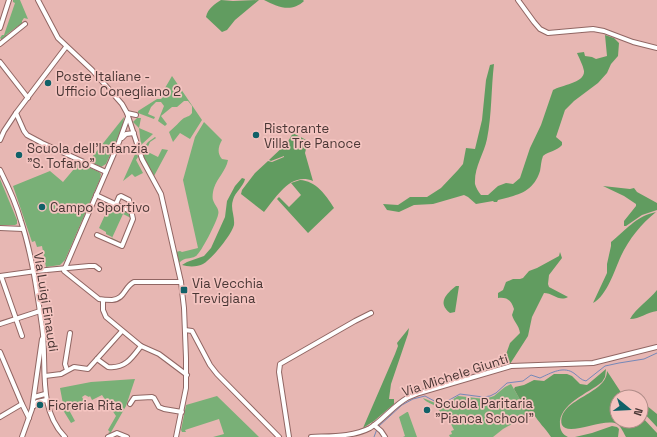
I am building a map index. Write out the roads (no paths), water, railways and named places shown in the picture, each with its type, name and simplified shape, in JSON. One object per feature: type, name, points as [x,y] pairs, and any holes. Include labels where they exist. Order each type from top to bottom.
[{"type":"street","points":[[0,28],[9,0]]},
{"type":"street","points":[[38,0],[55,34],[66,47],[84,62],[118,98],[128,115],[142,159],[160,194],[181,282],[185,328],[187,375],[185,396],[176,437]]},
{"type":"street","points":[[518,0],[540,29],[548,33],[593,29],[604,31],[633,42],[657,48]]},
{"type":"street","points":[[0,44],[25,24]]},
{"type":"street","points":[[0,140],[2,133],[16,113],[66,47]]},
{"type":"street","points":[[0,62],[28,98]]},
{"type":"street","points":[[16,113],[24,131],[28,135],[42,143],[106,172]]},
{"type":"street","points":[[128,115],[136,115]]},
{"type":"street","points":[[120,142],[128,115]]},
{"type":"street","points":[[124,130],[128,128],[133,131]]},
{"type":"street","points":[[63,268],[120,142],[124,135],[133,131]]},
{"type":"street","name":"Via Luigi Einaudi","points":[[0,170],[23,229],[33,272],[43,332],[46,400],[52,418],[65,437]]},
{"type":"street","points":[[96,195],[130,210]]},
{"type":"street","points":[[97,236],[122,246],[133,219],[133,214],[130,210],[129,200],[121,196],[116,204]]},
{"type":"street","points":[[0,228],[23,229]]},
{"type":"street","points":[[22,336],[0,276],[63,268],[92,266],[99,269]]},
{"type":"street","points":[[63,268],[70,271],[72,277],[99,299],[103,300],[118,299],[134,282],[181,282]]},
{"type":"street","points":[[103,300],[102,308],[104,315],[141,346],[159,354],[187,375]]},
{"type":"street","points":[[0,324],[40,311]]},
{"type":"street","points":[[289,437],[279,372],[280,364],[371,313]]},
{"type":"street","points":[[185,328],[192,328],[210,364],[217,374],[279,437]]},
{"type":"street","points":[[45,376],[61,374],[74,367],[88,369],[122,331]]},
{"type":"street","points":[[22,437],[32,409],[43,332]]},
{"type":"street","points":[[67,370],[65,364],[70,334]]},
{"type":"street","points":[[97,359],[108,367],[119,366],[129,362],[141,346]]},
{"type":"street","name":"Via Michele Giunti","points":[[311,437],[349,434],[376,427],[396,405],[413,396],[503,368],[520,365],[593,363],[657,347]]},
{"type":"street","points":[[0,352],[29,418]]},
{"type":"street","points":[[34,397],[45,394]]},
{"type":"street","points":[[130,404],[134,398],[152,397],[159,407],[182,412]]},
{"type":"street","points":[[32,409],[37,402],[46,400]]},
{"type":"street","points":[[0,417],[22,404]]},
{"type":"street","points":[[376,427],[385,437]]},
{"type":"street","points":[[359,437],[360,432]]},
{"type":"street","points":[[108,437],[117,433],[127,437]]},
{"type":"waterway","points":[[379,426],[402,405],[413,399],[425,396],[442,404],[460,394],[483,397],[490,396],[496,393],[507,383],[523,381],[531,375],[540,378],[562,370],[571,371],[586,381],[605,366],[644,359],[657,353]]},
{"type":"waterway","points":[[374,437],[377,429]]},
{"type":"place","name":"Poste Italiane - Ufficio Conegliano 2","points":[[48,83]]},
{"type":"place","name":"Ristorante Villa Tre Panoce","points":[[256,135]]},
{"type":"place","name":"Scuola dell'Infanzia \"S. Tofano\"","points":[[19,155]]},
{"type":"place","name":"Campo Sportivo","points":[[42,207]]},
{"type":"place","name":"Via Vecchia Trevigiana","points":[[184,290]]},
{"type":"place","name":"Fioreria Rita","points":[[40,405]]},
{"type":"place","name":"Scuola Paritaria \"Pianca School\"","points":[[427,410]]}]
